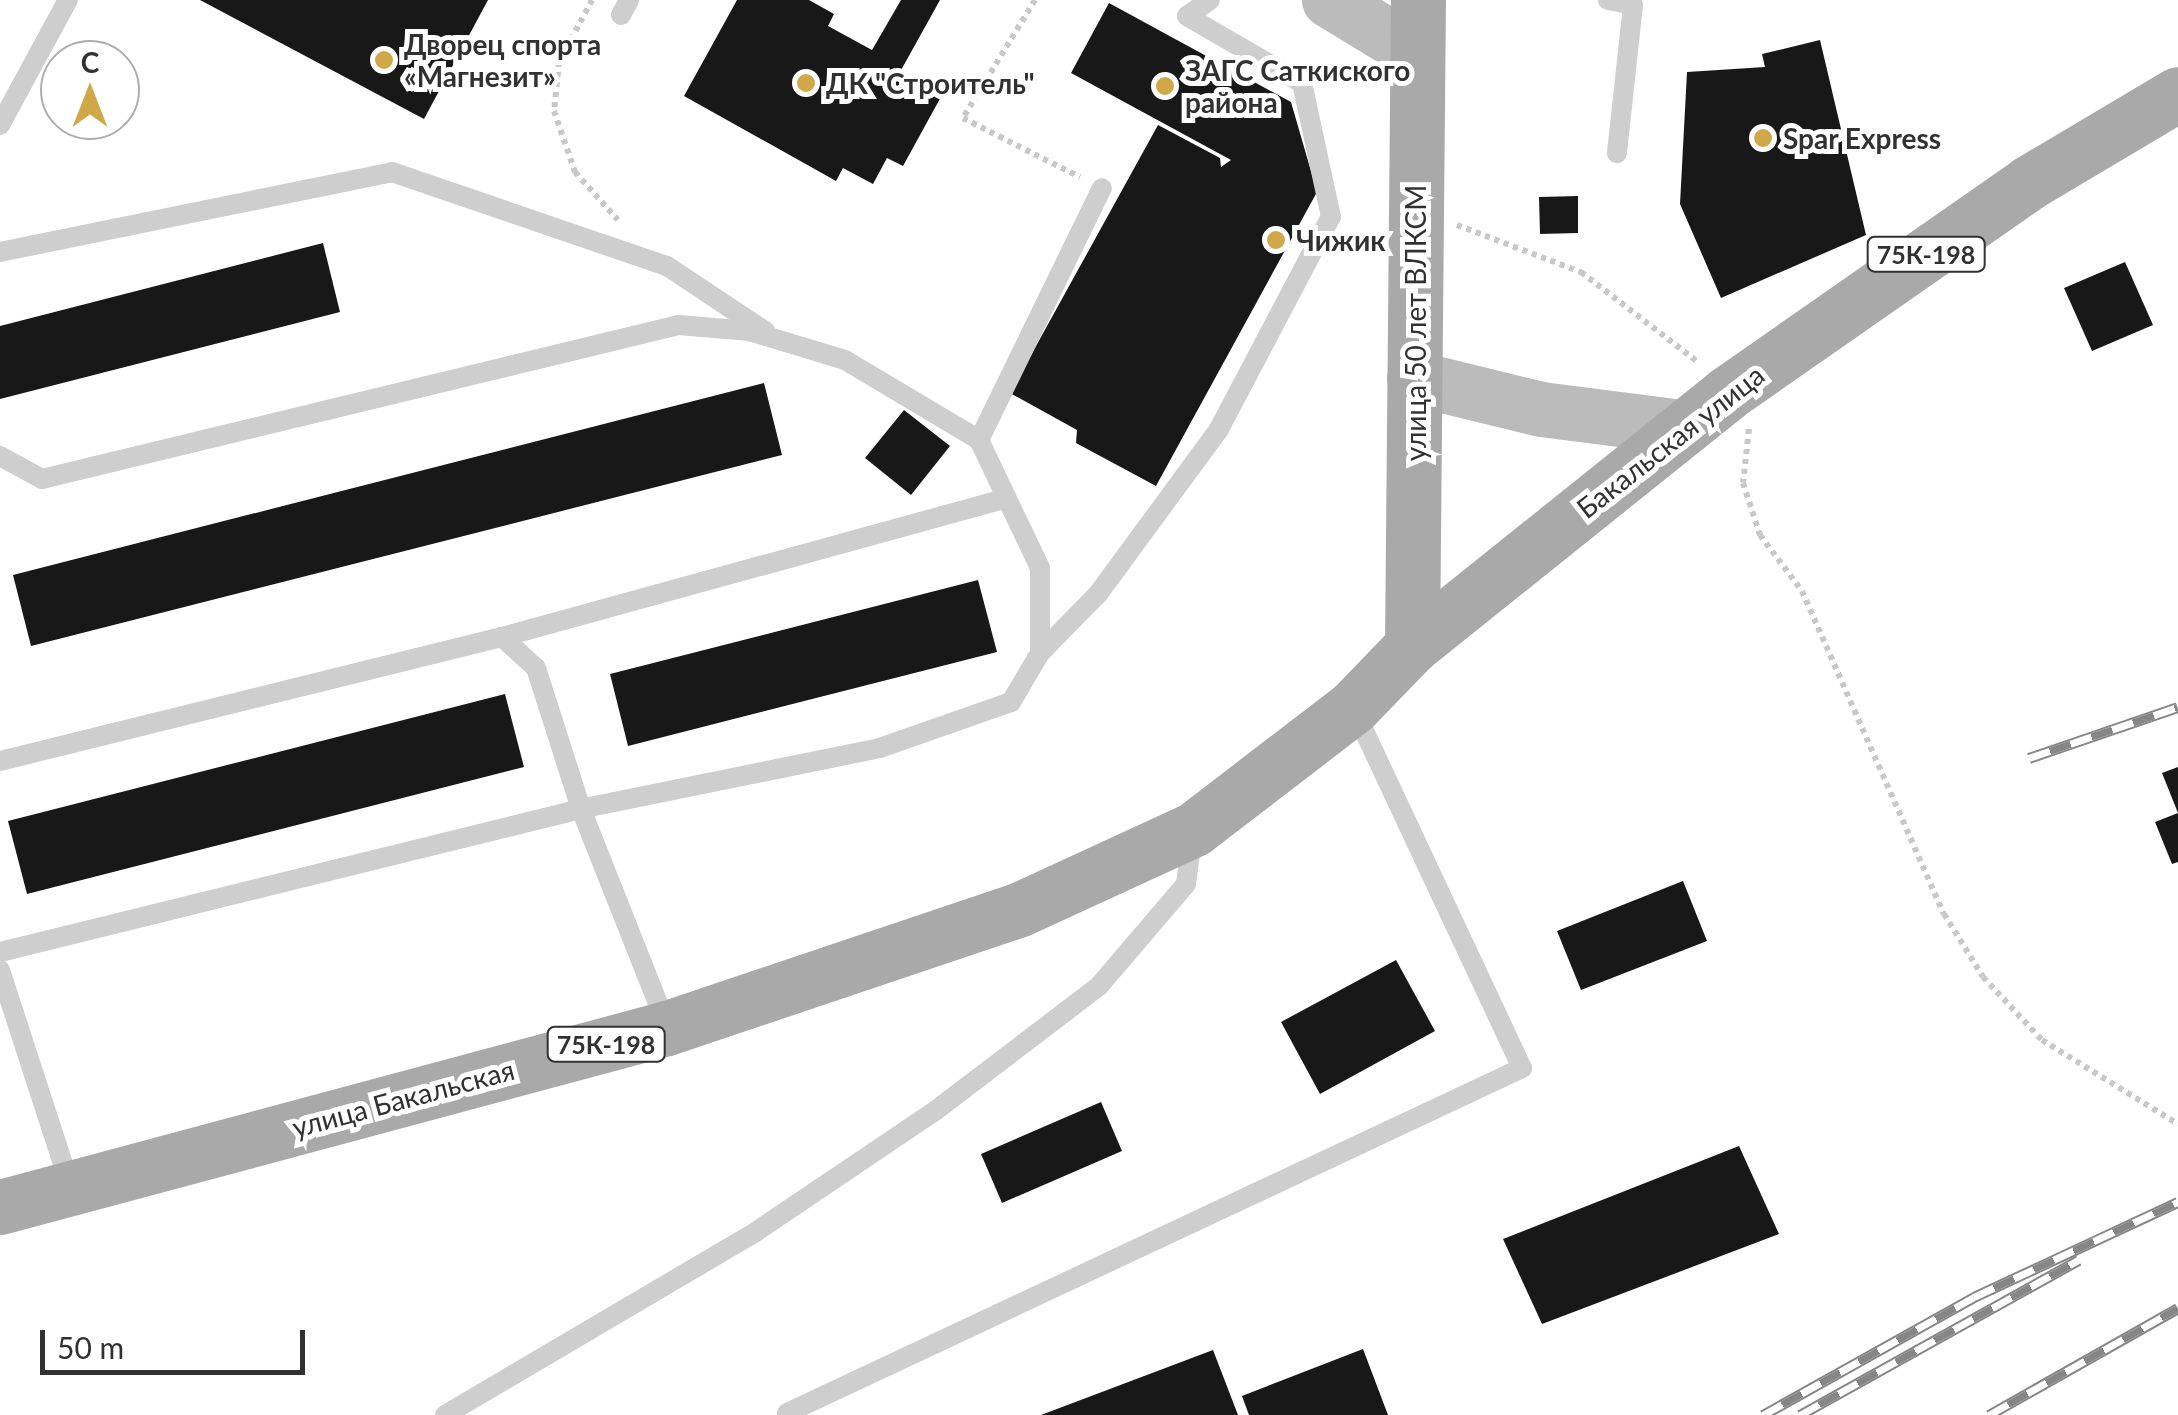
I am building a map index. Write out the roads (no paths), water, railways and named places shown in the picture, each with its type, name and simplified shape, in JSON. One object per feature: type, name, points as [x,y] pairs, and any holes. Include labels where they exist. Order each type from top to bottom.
[{"type":"main road","points":[[1329,0],[1417,26]]},
{"type":"main road","name":"улица 50 лет ВЛКСМ","points":[[1412,646],[1417,26]]},
{"type":"main road","name":"Бакальская улица","points":[[1194,829],[1353,707],[1412,646],[1726,394],[2028,182],[2178,94]]},
{"type":"main road","points":[[1414,378],[1541,408],[1682,428]]},
{"type":"main road","name":"улица Бакальская","points":[[0,1207],[668,1028],[1018,910],[1194,829]]},
{"type":"lane","points":[[0,125],[68,0]]},
{"type":"lane","points":[[0,952],[581,809],[880,748],[1011,702],[1040,653],[1098,594],[1219,429],[1331,217],[1302,84],[1187,16],[1210,0]]},
{"type":"lane","points":[[1608,0],[1633,5],[1617,153]]},
{"type":"lane","points":[[0,252],[392,172],[667,266],[777,339]]},
{"type":"lane","points":[[979,440],[1102,188]]},
{"type":"lane","points":[[0,456],[42,479],[679,325],[777,339],[845,360],[979,440],[1040,568],[1040,653]]},
{"type":"lane","points":[[0,761],[502,637],[1004,499]]},
{"type":"lane","points":[[502,637],[536,668],[581,809],[668,1028]]},
{"type":"lane","points":[[787,1414],[1522,1068],[1353,707]]},
{"type":"lane","points":[[445,1415],[757,1231],[935,1111],[1099,986],[1186,884],[1194,829]]},
{"type":"lane","points":[[0,970],[70,1187]]},
{"type":"railway","points":[[2029,758],[2178,707]]},
{"type":"railway","points":[[1763,1415],[1974,1297],[2178,1202]]},
{"type":"railway","points":[[1800,1415],[2079,1260]]},
{"type":"railway","points":[[1989,1415],[2178,1308]]},
{"type":"place","name":"Дворец спорта «Магнезит»","points":[[384,60]]},
{"type":"place","name":"ДК \"Строитель\"","points":[[806,83]]},
{"type":"place","name":"ЗАГС Саткиского района","points":[[1165,86]]},
{"type":"place","name":"Spar Express","points":[[1763,138]]},
{"type":"place","name":"Чижик","points":[[1276,240]]}]
